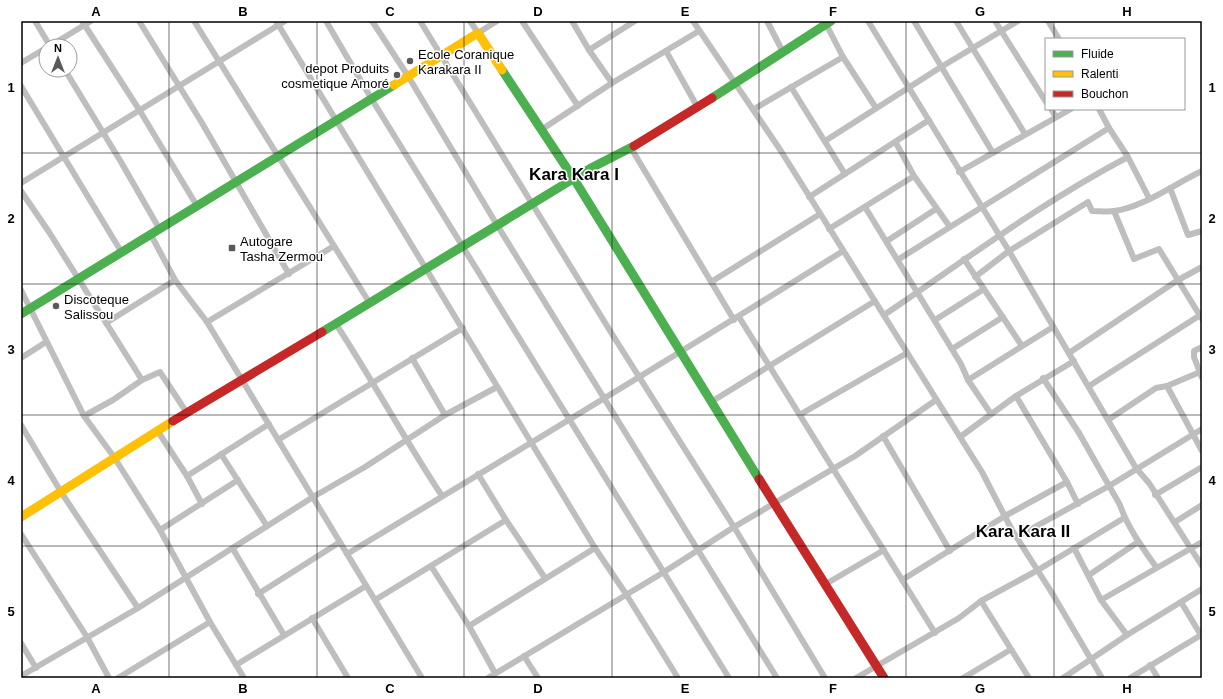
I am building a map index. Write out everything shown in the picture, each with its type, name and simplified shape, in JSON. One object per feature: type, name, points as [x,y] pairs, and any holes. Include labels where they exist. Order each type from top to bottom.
[{"type":"street","points":[[35,21],[45,38]]},
{"type":"street","points":[[139,21],[180,87],[289,274]]},
{"type":"street","points":[[194,21],[369,302]]},
{"type":"street","points":[[21,183],[180,87],[277,23],[285,21]]},
{"type":"street","points":[[326,21],[371,98],[729,678]]},
{"type":"street","points":[[372,21],[408,76],[497,225],[777,678]]},
{"type":"street","points":[[420,21],[639,376],[734,526],[825,678]]},
{"type":"street","points":[[470,21],[540,130],[574,179],[679,352],[824,585],[884,678]]},
{"type":"street","points":[[21,314],[160,230],[278,155],[441,57],[497,21]]},
{"type":"street","points":[[522,21],[578,106]]},
{"type":"street","points":[[572,21],[589,50],[612,83]]},
{"type":"street","points":[[589,50],[633,21]]},
{"type":"street","points":[[693,21],[699,32],[754,109],[960,437],[1017,537],[1102,678]]},
{"type":"street","points":[[767,21],[783,52]]},
{"type":"street","points":[[868,21],[959,172],[999,234],[1136,468],[1175,522],[1202,566]]},
{"type":"street","points":[[914,21],[993,153]]},
{"type":"street","points":[[956,21],[1025,134]]},
{"type":"street","points":[[995,21],[1045,100]]},
{"type":"street","points":[[826,141],[941,67],[1018,21]]},
{"type":"street","points":[[1048,21],[1058,38]]},
{"type":"street","points":[[62,38],[86,22],[197,206]]},
{"type":"street","points":[[277,23],[595,548],[626,594],[678,678]]},
{"type":"street","points":[[21,517],[157,430],[242,381],[336,324],[369,302],[426,270],[574,179],[615,155],[631,148],[698,108],[829,23],[843,57],[876,108]]},
{"type":"street","points":[[540,130],[612,83],[699,32]]},
{"type":"street","points":[[666,52],[698,108]]},
{"type":"street","points":[[21,63],[38,53]]},
{"type":"street","points":[[754,109],[843,57]]},
{"type":"street","points":[[69,78],[160,230]]},
{"type":"street","points":[[21,86],[65,156],[122,253]]},
{"type":"street","points":[[791,88],[826,141],[845,174]]},
{"type":"street","points":[[1052,110],[1056,117]]},
{"type":"street","points":[[959,172],[1069,110]]},
{"type":"street","points":[[1100,110],[1109,128],[1128,157],[1149,198]]},
{"type":"street","points":[[809,197],[896,143],[929,120]]},
{"type":"street","points":[[898,259],[983,208],[1109,128]]},
{"type":"street","points":[[896,143],[914,176],[950,227]]},
{"type":"street","points":[[631,148],[711,282],[771,366],[935,633]]},
{"type":"street","points":[[884,315],[999,234],[1098,173],[1128,157]]},
{"type":"street","points":[[975,277],[1009,251],[1088,202],[1092,211],[1114,211],[1149,198],[1202,171]]},
{"type":"street","points":[[829,229],[914,176]]},
{"type":"street","points":[[1170,188],[1188,235],[1202,231]]},
{"type":"street","points":[[21,191],[50,232],[78,280],[142,380]]},
{"type":"street","points":[[865,207],[935,320],[968,380],[991,414]]},
{"type":"street","points":[[887,241],[936,209]]},
{"type":"street","points":[[1089,386],[1201,316],[1159,249],[1134,259],[1114,211]]},
{"type":"street","points":[[711,282],[820,214]]},
{"type":"street","points":[[151,235],[175,280],[206,322],[422,678]]},
{"type":"street","points":[[206,322],[334,246]]},
{"type":"street","points":[[347,554],[530,441],[736,318],[843,251]]},
{"type":"street","points":[[964,259],[1022,346]]},
{"type":"street","points":[[1069,354],[1178,280],[1202,267]]},
{"type":"street","points":[[106,323],[175,280]]},
{"type":"street","points":[[935,320],[984,289]]},
{"type":"street","points":[[21,290],[29,309],[84,416],[114,457],[160,530],[210,622],[244,678]]},
{"type":"street","points":[[711,402],[875,301]]},
{"type":"street","points":[[952,349],[1003,317]]},
{"type":"street","points":[[336,324],[373,381],[406,440],[442,496]]},
{"type":"street","points":[[968,380],[1053,327]]},
{"type":"street","points":[[278,440],[373,381],[463,328]]},
{"type":"street","points":[[21,358],[46,342]]},
{"type":"street","points":[[1108,420],[1156,388],[1201,375],[1194,351],[1202,347]]},
{"type":"street","points":[[801,414],[907,353]]},
{"type":"street","points":[[412,358],[445,415]]},
{"type":"street","points":[[960,437],[1043,378],[1074,361]]},
{"type":"street","points":[[84,416],[113,400],[142,380],[160,372],[187,413]]},
{"type":"street","points":[[1043,378],[1079,434],[1120,505],[1124,518],[1138,542],[1156,567]]},
{"type":"street","points":[[1167,386],[1202,451]]},
{"type":"street","points":[[21,676],[138,608],[313,497],[365,467],[445,415],[497,387]]},
{"type":"street","points":[[1016,396],[1067,482],[1078,504]]},
{"type":"street","points":[[488,678],[698,551],[734,526],[855,456],[936,400]]},
{"type":"street","points":[[187,476],[268,424]]},
{"type":"street","points":[[21,425],[61,492],[138,608]]},
{"type":"street","points":[[1017,537],[1109,486],[1136,468],[1202,429]]},
{"type":"street","points":[[157,430],[187,476],[202,504]]},
{"type":"street","points":[[882,436],[950,551]]},
{"type":"street","points":[[221,454],[267,526]]},
{"type":"street","points":[[1155,495],[1202,468]]},
{"type":"street","points":[[478,474],[506,520],[545,578]]},
{"type":"street","points":[[160,530],[238,480]]},
{"type":"street","points":[[902,580],[1005,516],[1067,482]]},
{"type":"street","points":[[1175,522],[1202,504]]},
{"type":"street","points":[[856,678],[876,665],[935,633],[959,618],[981,601],[1038,570],[1124,518]]},
{"type":"street","points":[[375,600],[506,520]]},
{"type":"street","points":[[21,534],[88,637],[109,678]]},
{"type":"street","points":[[258,594],[340,542]]},
{"type":"street","points":[[1089,575],[1138,542]]},
{"type":"street","points":[[1101,600],[1132,584],[1156,567],[1202,542]]},
{"type":"street","points":[[469,626],[595,548]]},
{"type":"street","points":[[1074,548],[1101,600],[1127,635]]},
{"type":"street","points":[[233,549],[258,594],[284,635]]},
{"type":"street","points":[[824,585],[884,550]]},
{"type":"street","points":[[431,566],[469,626],[495,673]]},
{"type":"street","points":[[236,665],[366,586]]},
{"type":"street","points":[[1063,678],[1127,635],[1202,589]]},
{"type":"street","points":[[981,601],[1010,650],[1029,678]]},
{"type":"street","points":[[1130,678],[1201,636],[1181,602]]},
{"type":"street","points":[[312,618],[348,678]]},
{"type":"street","points":[[118,678],[210,622]]},
{"type":"street","points":[[21,643],[36,668]]},
{"type":"street","points":[[963,678],[1010,650]]},
{"type":"street","points":[[524,656],[538,678]]},
{"type":"street","points":[[1150,665],[1158,678]]},
{"type":"traffic: fast","points":[[712,98],[831,21]]},
{"type":"traffic: fast","points":[[502,70],[574,179],[759,479]]},
{"type":"traffic: fast","points":[[21,314],[394,85]]},
{"type":"traffic: fast","points":[[322,332],[591,168],[634,146]]},
{"type":"traffic: slow","points":[[394,85],[478,33],[502,70]]},
{"type":"traffic: slow","points":[[21,517],[173,421]]},
{"type":"traffic: jam","points":[[634,146],[712,98]]},
{"type":"traffic: jam","points":[[173,421],[322,332]]},
{"type":"traffic: jam","points":[[759,479],[884,678]]},
{"type":"place","name":"Ecole Coranique Karakara II","points":[[410,61]]},
{"type":"place","name":"depot Produits cosmetique Amoré","points":[[397,75]]},
{"type":"place","name":"Autogare Tasha Zermou","points":[[232,248]]},
{"type":"place","name":"Discoteque Salissou","points":[[56,306]]},
{"type":"district","name":"Kara Kara I","points":[[574,174]]},
{"type":"district","name":"Kara Kara II","points":[[1023,531]]}]
